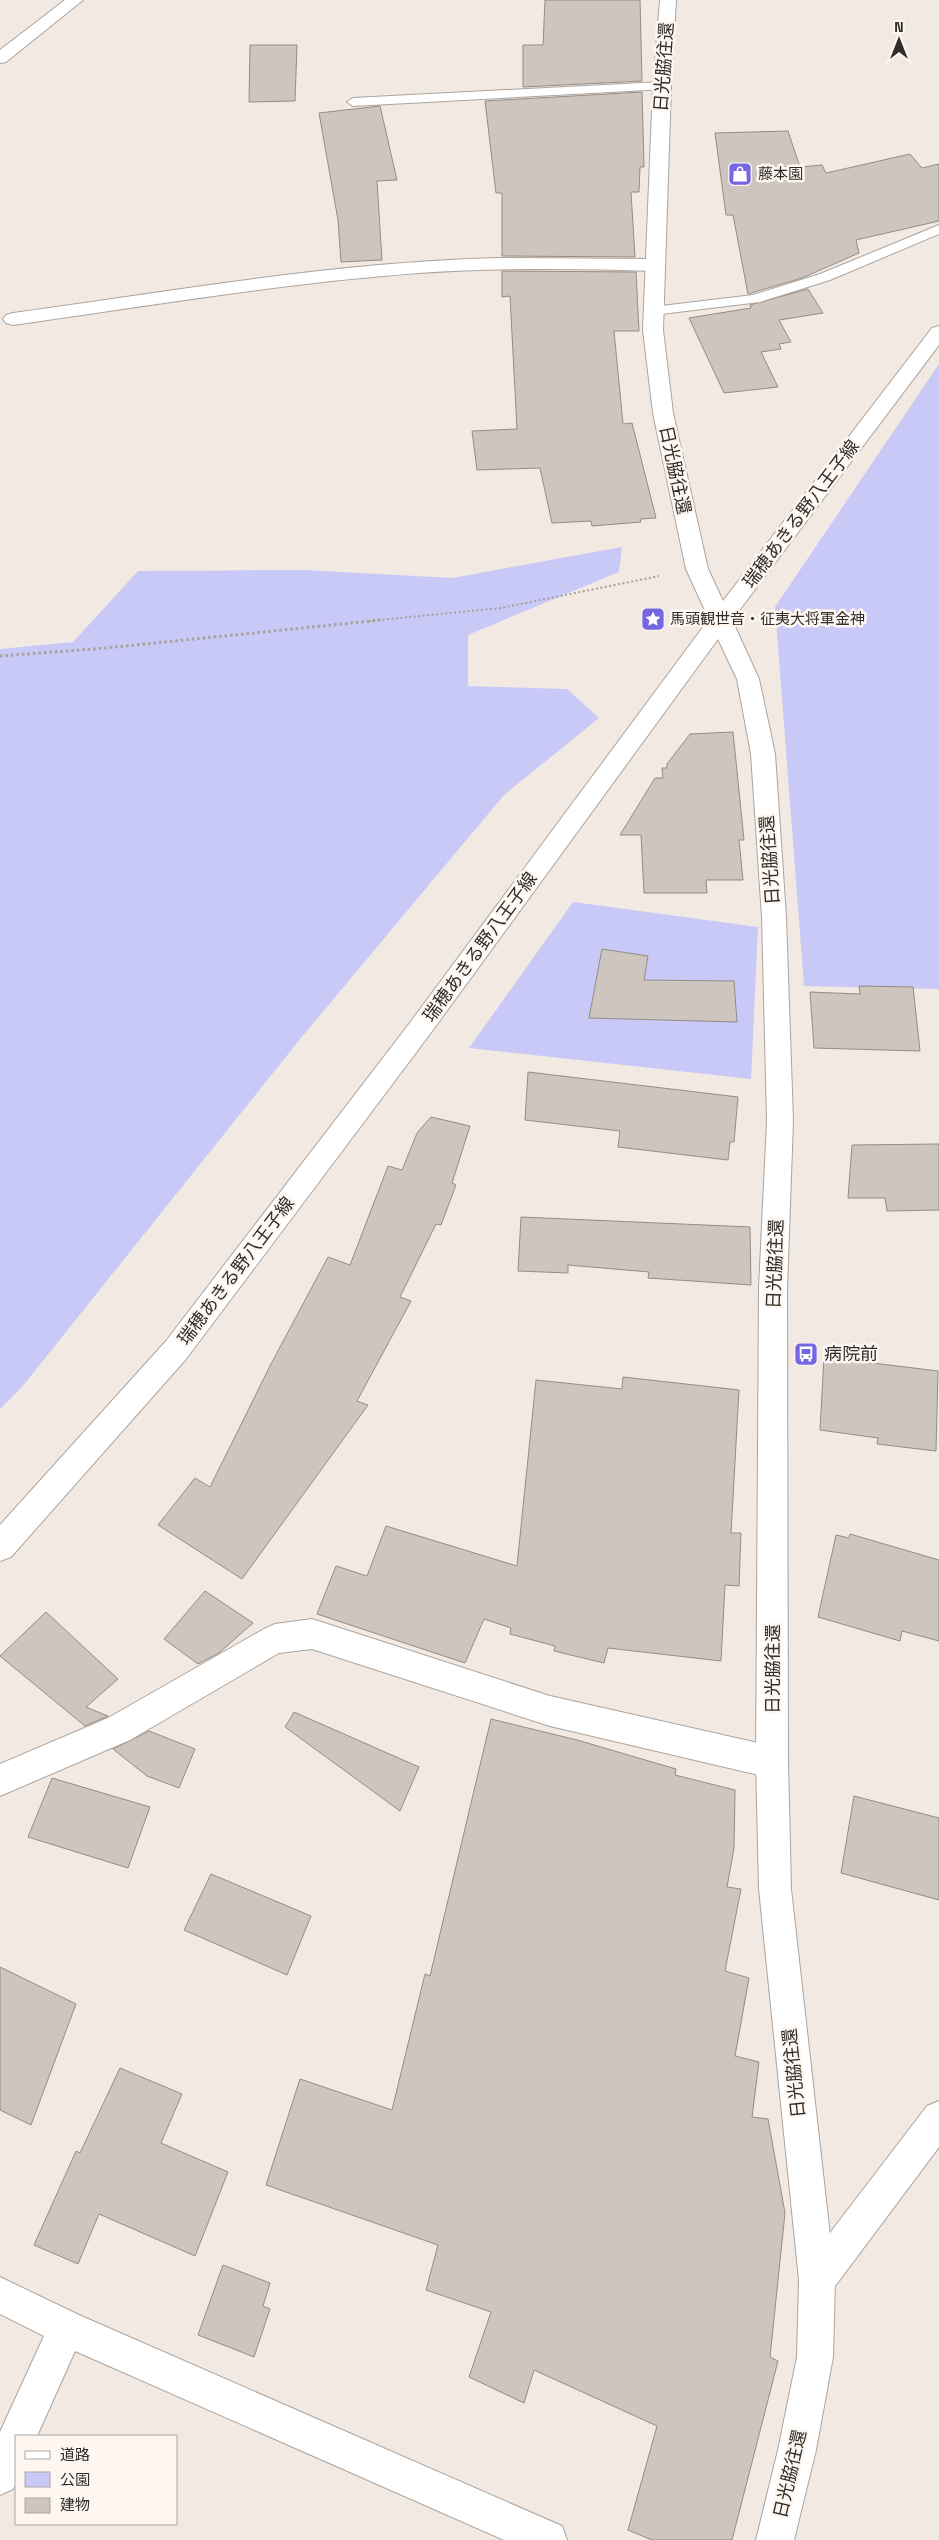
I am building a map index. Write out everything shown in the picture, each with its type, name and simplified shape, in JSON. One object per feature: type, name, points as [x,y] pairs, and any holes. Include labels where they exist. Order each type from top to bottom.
[{"type":"street","points":[[0,58],[75,0]]},
{"type":"street","name":"日光脇往還","points":[[668,0],[662,86],[653,311],[663,414],[697,569],[722,619],[748,679],[763,754],[774,917],[780,1121],[773,1288],[772,1762],[775,1889],[817,2280],[815,2357],[797,2450],[775,2540]]},
{"type":"street","points":[[13,319],[346,274],[475,264],[582,262],[654,265]]},
{"type":"street","name":"瑞穂あきる野八王子線","points":[[0,1547],[176,1350],[418,1031],[722,619],[930,351],[939,332]]},
{"type":"street","points":[[0,1780],[118,1729],[274,1639],[312,1634],[550,1711],[772,1762]]},
{"type":"street","points":[[817,2280],[939,2118]]},
{"type":"street","points":[[0,2295],[66,2328],[548,2540]]},
{"type":"street","points":[[18,2435],[66,2328]]},
{"type":"street","points":[[0,2476],[15,2442]]},
{"type":"lane","points":[[353,102],[662,86]]},
{"type":"lane","points":[[653,311],[755,299],[825,277],[939,230]]},
{"type":"path","points":[[0,656],[106,648],[501,608],[697,569]]},
{"type":"green space","points":[[939,364],[939,989],[804,986],[775,607]]},
{"type":"green space","points":[[622,547],[619,572],[468,635],[468,686],[567,689],[599,718],[504,795],[301,1038],[22,1387],[0,1409],[0,649],[73,642],[138,571],[305,570],[452,578]]},
{"type":"green space","points":[[573,902],[758,927],[751,1079],[469,1048]]},
{"type":"building","points":[[545,0],[640,0],[642,81],[523,87],[523,45],[543,45]]},
{"type":"building","points":[[250,45],[297,45],[295,101],[249,102]]},
{"type":"building","points":[[642,92],[644,167],[640,167],[639,192],[631,192],[635,257],[502,256],[502,193],[496,193],[485,101]]},
{"type":"building","points":[[380,106],[397,180],[377,181],[382,260],[341,262],[338,220],[319,113]]},
{"type":"building","points":[[788,131],[800,167],[822,165],[826,173],[910,154],[922,168],[939,164],[939,221],[856,240],[859,253],[802,278],[748,294],[733,215],[726,215],[715,133]]},
{"type":"building","points":[[502,271],[636,272],[639,331],[614,331],[623,424],[632,423],[656,518],[640,519],[641,522],[592,526],[591,521],[552,523],[540,468],[477,470],[472,431],[517,429],[510,296],[502,297]]},
{"type":"building","points":[[808,289],[823,313],[779,320],[791,342],[779,344],[781,349],[761,352],[778,387],[724,393],[689,318],[751,308],[750,305]]},
{"type":"building","points":[[733,732],[744,840],[739,840],[743,880],[706,880],[707,893],[644,893],[641,835],[620,835],[655,778],[663,778],[662,768],[667,768],[667,764],[690,734]]},
{"type":"building","points":[[602,949],[648,956],[644,980],[734,981],[737,1022],[589,1018]]},
{"type":"building","points":[[859,986],[913,987],[920,1051],[814,1048],[810,992],[860,994]]},
{"type":"building","points":[[528,1072],[738,1097],[734,1142],[730,1142],[728,1160],[618,1147],[620,1131],[525,1120]]},
{"type":"building","points":[[431,1117],[470,1126],[452,1183],[456,1185],[441,1225],[436,1224],[400,1297],[411,1301],[357,1401],[368,1405],[242,1579],[158,1525],[195,1478],[210,1487],[271,1364],[328,1257],[350,1265],[388,1166],[402,1170],[417,1133]]},
{"type":"building","points":[[939,1144],[939,1210],[887,1211],[885,1198],[848,1198],[852,1145]]},
{"type":"building","points":[[521,1217],[750,1227],[751,1285],[648,1278],[649,1272],[568,1265],[568,1273],[518,1271]]},
{"type":"building","points":[[824,1357],[938,1371],[936,1451],[877,1444],[878,1438],[820,1430]]},
{"type":"building","points":[[623,1377],[739,1390],[731,1533],[741,1533],[739,1586],[725,1585],[721,1661],[608,1648],[604,1663],[554,1651],[555,1646],[510,1634],[511,1628],[484,1619],[465,1663],[317,1614],[336,1566],[367,1576],[386,1526],[517,1566],[536,1380],[622,1389]]},
{"type":"building","points":[[850,1534],[939,1560],[939,1641],[902,1631],[900,1641],[818,1617],[836,1535],[849,1538]]},
{"type":"building","points":[[205,1591],[253,1623],[219,1653],[198,1664],[164,1639]]},
{"type":"building","points":[[46,1612],[118,1679],[86,1707],[108,1716],[85,1726],[0,1656]]},
{"type":"building","points":[[294,1712],[419,1767],[400,1811],[285,1727]]},
{"type":"building","points":[[491,1719],[577,1740],[676,1769],[675,1775],[735,1790],[734,1848],[727,1887],[741,1889],[725,1971],[749,1978],[735,2056],[759,2062],[752,2117],[768,2119],[785,2213],[770,2357],[778,2361],[732,2540],[652,2540],[628,2530],[657,2426],[534,2370],[524,2403],[469,2377],[491,2312],[426,2290],[438,2245],[266,2185],[300,2079],[392,2110],[425,1974],[430,1976]]},
{"type":"building","points":[[149,1731],[195,1749],[179,1788],[147,1776],[113,1749]]},
{"type":"building","points":[[52,1778],[150,1807],[128,1868],[28,1837]]},
{"type":"building","points":[[854,1796],[939,1818],[939,1900],[841,1873]]},
{"type":"building","points":[[211,1874],[311,1916],[287,1975],[184,1930]]},
{"type":"building","points":[[0,1967],[76,2004],[31,2125],[0,2110]]},
{"type":"building","points":[[120,2068],[182,2094],[161,2143],[228,2172],[195,2256],[99,2214],[78,2264],[34,2245],[76,2151],[80,2153]]},
{"type":"building","points":[[223,2265],[270,2283],[263,2306],[270,2309],[254,2357],[198,2335]]},
{"type":"place","name":"藤本園","points":[[740,174]]},
{"type":"place","name":"馬頭観世音・征夷大将軍金神","points":[[653,619]]},
{"type":"place","name":"病院前","points":[[806,1354]]}]
